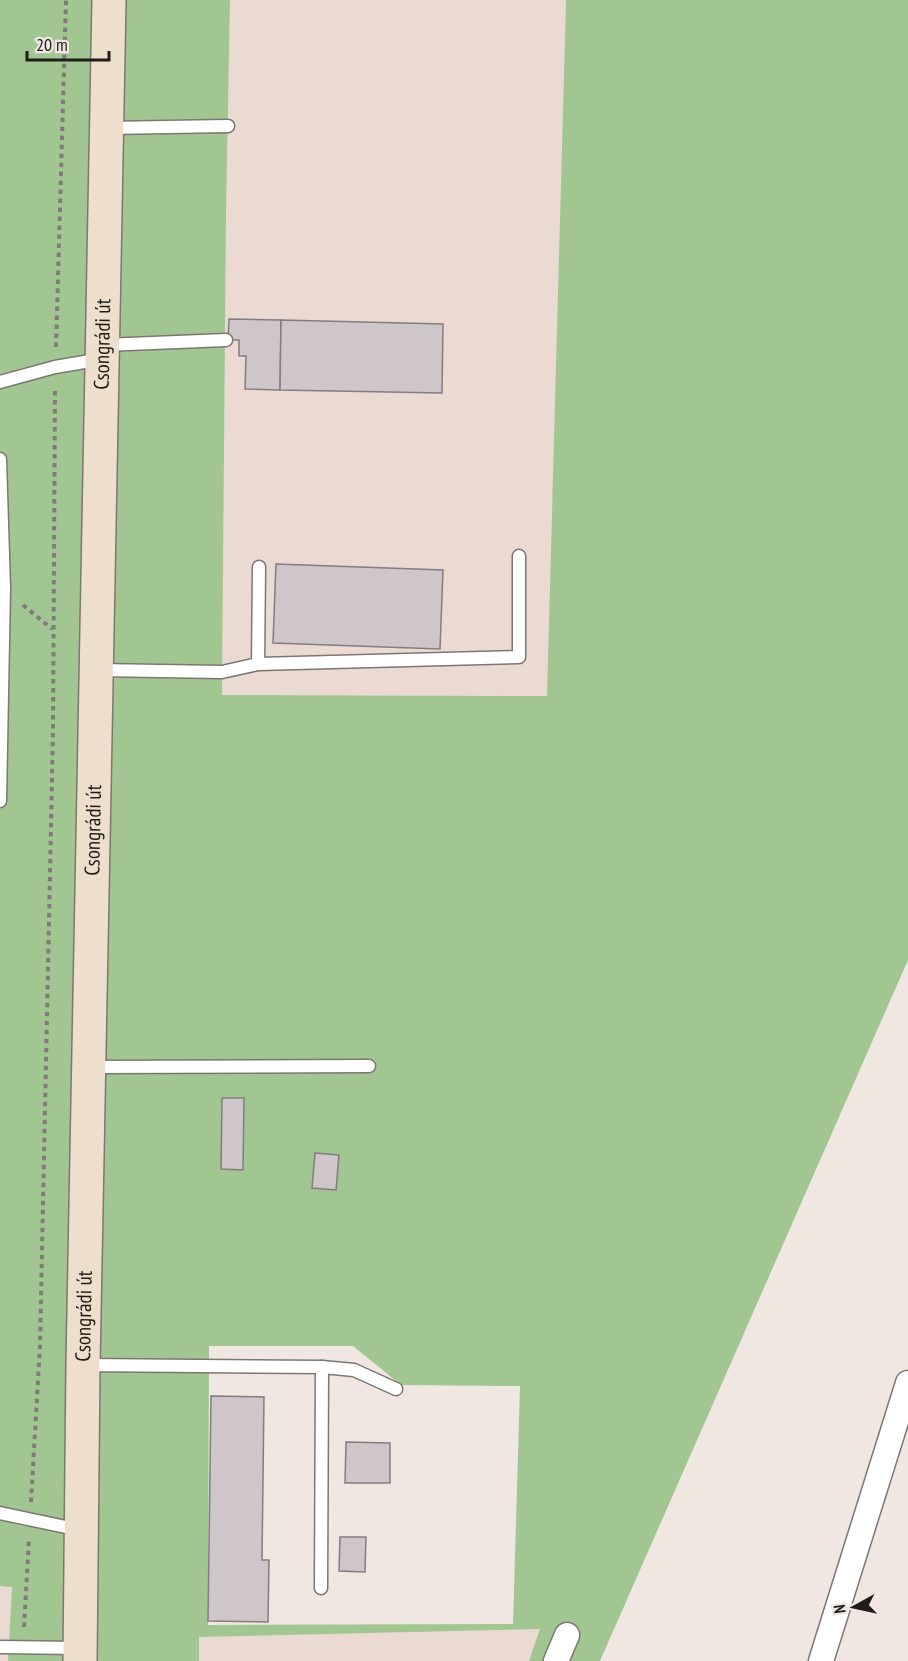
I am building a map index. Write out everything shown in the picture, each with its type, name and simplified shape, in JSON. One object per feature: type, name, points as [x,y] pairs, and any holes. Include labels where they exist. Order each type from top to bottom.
[{"type":"main road","name":"Csongrádi út","points":[[80,1655],[88,1067],[109,0]]},
{"type":"street","points":[[820,1661],[908,1383]]},
{"type":"street","points":[[556,1661],[567,1635]]},
{"type":"lane","points":[[106,128],[228,126]]},
{"type":"lane","points":[[0,382],[103,352],[226,340]]},
{"type":"lane","points":[[0,459],[4,588],[0,801]]},
{"type":"lane","points":[[96,670],[222,672],[258,664],[519,657],[519,556]]},
{"type":"lane","points":[[258,567],[258,664]]},
{"type":"lane","points":[[88,1067],[369,1066]]},
{"type":"lane","points":[[83,1365],[322,1367],[354,1370],[396,1389]]},
{"type":"lane","points":[[321,1588],[322,1367]]},
{"type":"lane","points":[[0,1514],[81,1530]]},
{"type":"lane","points":[[0,1647],[80,1655]]},
{"type":"path","points":[[23,1648],[40,1346],[52,741],[55,367],[66,0]]},
{"type":"path","points":[[4,588],[52,630]]},
{"type":"shaded area","points":[[230,0],[566,0],[548,696],[222,695]]},
{"type":"shaded area","points":[[0,1586],[12,1586],[8,1661],[0,1661]]},
{"type":"shaded area","points":[[541,1629],[529,1661],[199,1661],[199,1637]]},
{"type":"green space","points":[[0,0],[230,0],[222,695],[547,696],[566,0],[908,0],[908,960],[600,1661],[529,1661],[540,1629],[199,1637],[199,1661],[8,1661],[12,1587],[0,1586]],"holes":[[[209,1346],[353,1346],[401,1385],[520,1386],[513,1624],[208,1625]]]},
{"type":"building","points":[[229,319],[281,320],[280,390],[245,389],[246,356],[239,356],[239,340],[228,340]]},
{"type":"building","points":[[281,320],[443,324],[442,393],[280,390]]},
{"type":"building","points":[[276,564],[443,570],[440,649],[273,643]]},
{"type":"building","points":[[222,1098],[244,1098],[243,1170],[221,1169]]},
{"type":"building","points":[[315,1153],[339,1155],[336,1190],[312,1188]]},
{"type":"building","points":[[211,1396],[264,1397],[262,1560],[269,1560],[268,1622],[208,1621]]},
{"type":"building","points":[[346,1442],[390,1443],[390,1483],[345,1483]]},
{"type":"building","points":[[340,1537],[366,1537],[365,1572],[339,1571]]}]
